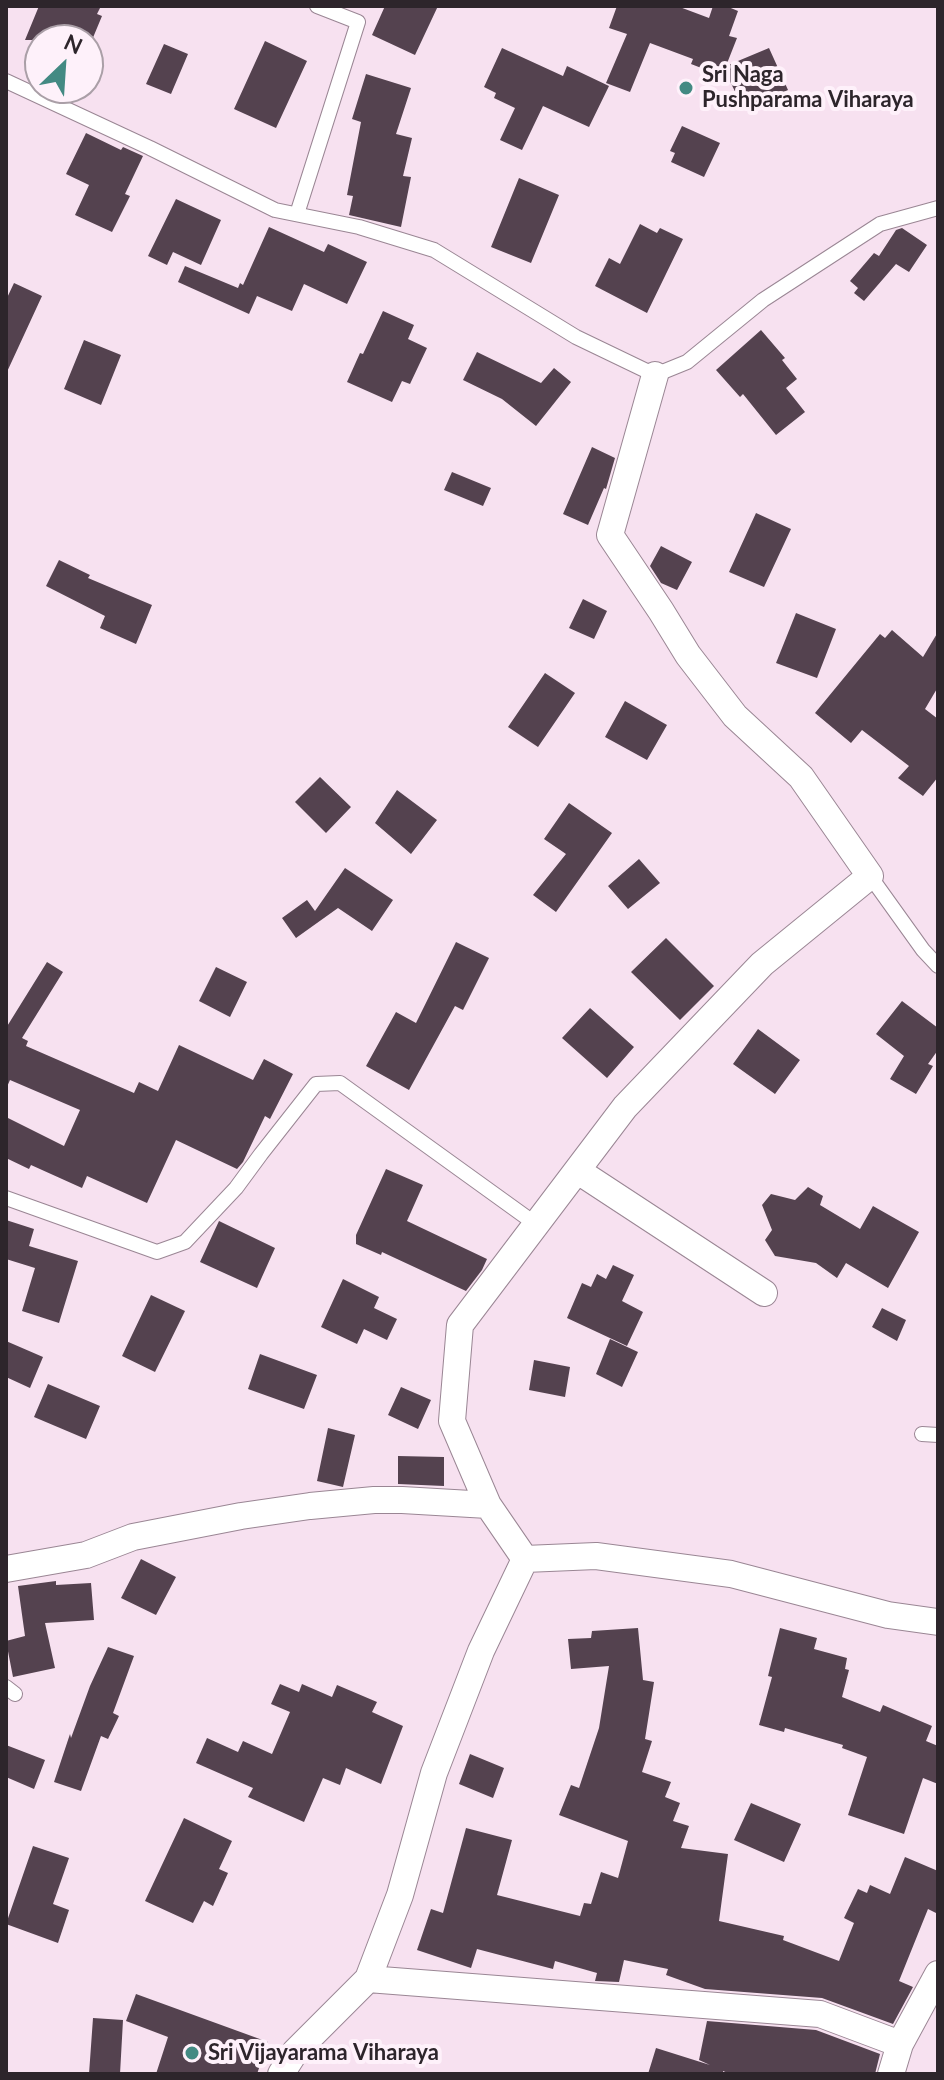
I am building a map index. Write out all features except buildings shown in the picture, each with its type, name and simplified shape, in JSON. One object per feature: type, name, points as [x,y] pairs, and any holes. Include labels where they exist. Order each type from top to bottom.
[{"type":"street","points":[[525,1559],[488,1505],[452,1421],[460,1325],[625,1107],[762,964],[870,876],[801,777],[735,716],[688,655],[610,535],[655,375]]},
{"type":"street","points":[[578,1171],[764,1293]]},
{"type":"street","points":[[6,1569],[86,1555],[133,1537],[310,1506],[374,1500],[488,1505]]},
{"type":"street","points":[[525,1559],[596,1556],[731,1574],[888,1615],[938,1622]]},
{"type":"street","points":[[281,2074],[295,2052],[368,1979],[400,1895],[434,1773],[481,1651],[525,1559]]},
{"type":"street","points":[[891,2074],[900,2044],[938,1974]]},
{"type":"street","points":[[368,1979],[820,2014],[900,2044]]},
{"type":"lane","points":[[297,214],[358,22],[317,6]]},
{"type":"lane","points":[[6,81],[275,210],[359,227],[434,250],[576,337],[655,375],[687,362],[763,300],[880,224],[938,208]]},
{"type":"lane","points":[[870,876],[938,966]]},
{"type":"lane","points":[[6,1198],[157,1252],[185,1242],[236,1188],[316,1084],[340,1083],[537,1225]]},
{"type":"lane","points":[[922,1434],[938,1435]]},
{"type":"place","name":"Sri Naga Pushparama Viharaya","points":[[686,88]]},
{"type":"place","name":"Sri Vijayarama Viharaya","points":[[192,2053]]}]
